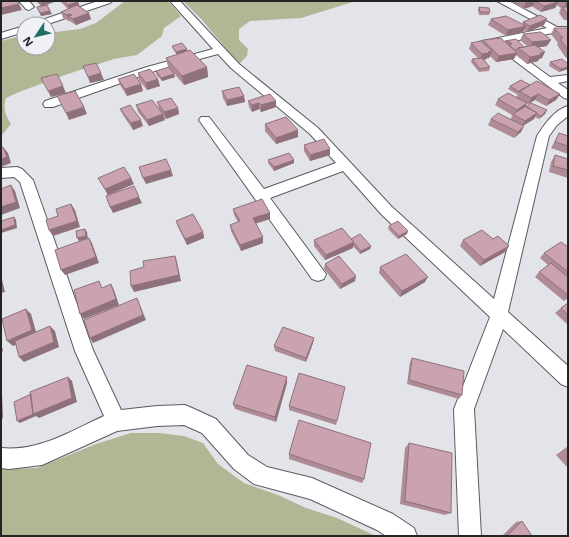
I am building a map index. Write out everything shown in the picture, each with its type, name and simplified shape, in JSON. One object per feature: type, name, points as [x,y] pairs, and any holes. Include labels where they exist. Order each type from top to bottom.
[{"type":"street","points":[[56,18],[107,1]]},
{"type":"street","points":[[175,1],[235,66],[314,131],[387,210],[568,378]]},
{"type":"street","points":[[502,1],[563,30]]},
{"type":"street","points":[[470,46],[563,30]]},
{"type":"street","points":[[1,36],[16,31]]},
{"type":"street","points":[[497,41],[505,49],[568,96]]},
{"type":"street","points":[[49,104],[151,70],[221,50]]},
{"type":"street","points":[[548,82],[568,78]]},
{"type":"street","points":[[470,536],[464,409],[499,315],[543,136],[553,122],[568,110]]},
{"type":"street","points":[[205,120],[318,274]]},
{"type":"street","points":[[260,196],[345,165]]},
{"type":"street","points":[[1,173],[17,172],[26,180],[84,351],[116,421]]},
{"type":"street","points":[[1,458],[9,459],[42,455],[116,421],[185,414],[209,426],[241,462],[262,476],[312,489],[385,522],[406,536]]},
{"type":"green space","points":[[125,1],[168,1],[181,16],[164,28],[162,36],[137,55],[114,59],[68,74],[6,98],[5,111],[11,124],[1,136],[1,41],[16,37],[16,56],[56,56],[56,32],[80,29],[96,23]]},
{"type":"green space","points":[[183,1],[356,1],[301,18],[250,21],[239,29],[239,40],[248,49],[247,56],[239,64],[202,20]]},
{"type":"green space","points":[[131,433],[159,433],[184,436],[203,443],[218,464],[244,483],[278,495],[306,508],[337,518],[376,536],[1,536],[1,469],[37,468],[96,444]]},
{"type":"building","points":[[1,1],[18,1],[19,4],[1,8]]},
{"type":"building","points":[[64,1],[78,1],[78,2],[68,5]]},
{"type":"building","points":[[535,1],[556,1],[558,2],[544,6]]},
{"type":"building","points":[[47,5],[50,11],[40,13],[37,7]]},
{"type":"building","points":[[77,5],[89,13],[73,19],[68,16],[72,15],[67,15],[61,12]]},
{"type":"building","points":[[479,7],[489,8],[490,12],[480,12]]},
{"type":"building","points":[[562,7],[568,7],[568,14],[567,14]]},
{"type":"building","points":[[540,15],[547,19],[530,26],[523,22]]},
{"type":"building","points":[[506,16],[526,26],[508,30],[491,19]]},
{"type":"building","points":[[554,28],[568,28],[568,50],[560,39],[563,38]]},
{"type":"building","points":[[541,32],[551,40],[532,42],[523,34]]},
{"type":"building","points":[[501,38],[517,53],[499,56],[483,40]]},
{"type":"building","points":[[516,39],[524,47],[514,50],[509,44],[512,44],[510,42],[505,41]]},
{"type":"building","points":[[481,41],[492,51],[482,54],[471,43]]},
{"type":"building","points":[[182,43],[187,49],[176,52],[172,46]]},
{"type":"building","points":[[535,45],[545,52],[540,53],[541,55],[530,57],[518,48]]},
{"type":"building","points":[[190,50],[207,67],[182,76],[166,58]]},
{"type":"building","points":[[482,58],[490,67],[480,69],[472,59]]},
{"type":"building","points":[[562,59],[568,64],[568,67],[561,69],[550,62]]},
{"type":"building","points":[[96,63],[101,73],[88,77],[83,66]]},
{"type":"building","points":[[169,67],[174,74],[161,78],[156,71]]},
{"type":"building","points":[[150,69],[158,79],[146,83],[138,73]]},
{"type":"building","points":[[57,74],[63,86],[48,91],[41,78]]},
{"type":"building","points":[[134,74],[141,84],[125,89],[118,79]]},
{"type":"building","points":[[521,80],[530,85],[519,92],[510,86]]},
{"type":"building","points":[[537,81],[560,94],[549,100],[538,94],[531,98],[519,91]]},
{"type":"building","points":[[239,87],[244,96],[227,100],[222,91]]},
{"type":"building","points":[[75,91],[84,107],[66,113],[57,96]]},
{"type":"building","points":[[508,93],[527,103],[517,110],[498,99]]},
{"type":"building","points":[[270,94],[276,101],[261,105],[259,103],[252,105],[248,101]]},
{"type":"building","points":[[171,98],[178,108],[164,112],[157,102]]},
{"type":"building","points":[[152,100],[163,114],[147,120],[136,105]]},
{"type":"building","points":[[531,103],[547,110],[541,116],[526,107]]},
{"type":"building","points":[[130,105],[141,120],[131,123],[120,109]]},
{"type":"building","points":[[526,106],[537,113],[525,121],[513,114]]},
{"type":"building","points":[[498,113],[524,126],[518,132],[491,119]]},
{"type":"building","points":[[286,117],[298,130],[276,138],[265,124]]},
{"type":"building","points":[[559,133],[568,136],[568,146],[555,142]]},
{"type":"building","points":[[324,139],[330,149],[310,155],[304,145]]},
{"type":"building","points":[[3,147],[7,157],[1,159],[1,148]]},
{"type":"building","points":[[289,153],[294,160],[274,167],[268,160]]},
{"type":"building","points":[[555,155],[568,159],[568,170],[553,166]]},
{"type":"building","points":[[166,159],[171,170],[143,178],[139,167]]},
{"type":"building","points":[[124,167],[131,178],[105,189],[98,178]]},
{"type":"building","points":[[11,185],[16,202],[1,207],[1,189]]},
{"type":"building","points":[[134,186],[139,197],[110,207],[106,196]]},
{"type":"building","points":[[262,199],[270,213],[253,218],[263,237],[240,245],[230,225],[240,221],[233,209]]},
{"type":"building","points":[[71,204],[77,221],[49,230],[46,220],[58,216],[56,209]]},
{"type":"building","points":[[193,214],[203,232],[185,239],[176,221]]},
{"type":"building","points":[[14,217],[15,225],[1,230],[1,221]]},
{"type":"building","points":[[398,221],[408,231],[399,236],[389,226]]},
{"type":"building","points":[[342,228],[354,242],[326,255],[314,240]]},
{"type":"building","points":[[85,229],[86,236],[77,238],[76,231]]},
{"type":"building","points":[[482,230],[493,239],[498,236],[509,246],[484,260],[463,240]]},
{"type":"building","points":[[360,234],[371,246],[361,251],[351,239]]},
{"type":"building","points":[[89,238],[96,257],[61,270],[55,250]]},
{"type":"building","points":[[561,242],[568,247],[568,272],[544,253]]},
{"type":"building","points":[[406,254],[428,277],[402,291],[380,267]]},
{"type":"building","points":[[175,256],[179,275],[131,286],[130,271],[144,267],[143,261]]},
{"type":"building","points":[[339,256],[356,276],[342,284],[325,264]]},
{"type":"building","points":[[551,263],[568,277],[568,295],[539,272]]},
{"type":"building","points":[[99,281],[102,288],[111,284],[116,299],[80,314],[74,290]]},
{"type":"building","points":[[137,298],[143,315],[90,338],[84,320]]},
{"type":"building","points":[[568,303],[568,315],[561,308]]},
{"type":"building","points":[[26,309],[32,330],[7,341],[2,319]]},
{"type":"building","points":[[50,326],[54,342],[19,357],[15,341]]},
{"type":"building","points":[[283,327],[314,338],[306,358],[274,346]]},
{"type":"building","points":[[412,358],[464,371],[462,395],[409,380]]},
{"type":"building","points":[[247,365],[287,377],[275,417],[233,404]]},
{"type":"building","points":[[299,373],[345,387],[337,421],[289,406]]},
{"type":"building","points":[[68,377],[72,398],[33,414],[30,392]]},
{"type":"building","points":[[31,394],[34,414],[17,421],[14,402]]},
{"type":"building","points":[[299,420],[371,443],[364,479],[289,454]]},
{"type":"building","points":[[409,443],[452,453],[451,513],[405,501]]},
{"type":"building","points":[[522,521],[532,536],[507,536]]}]
